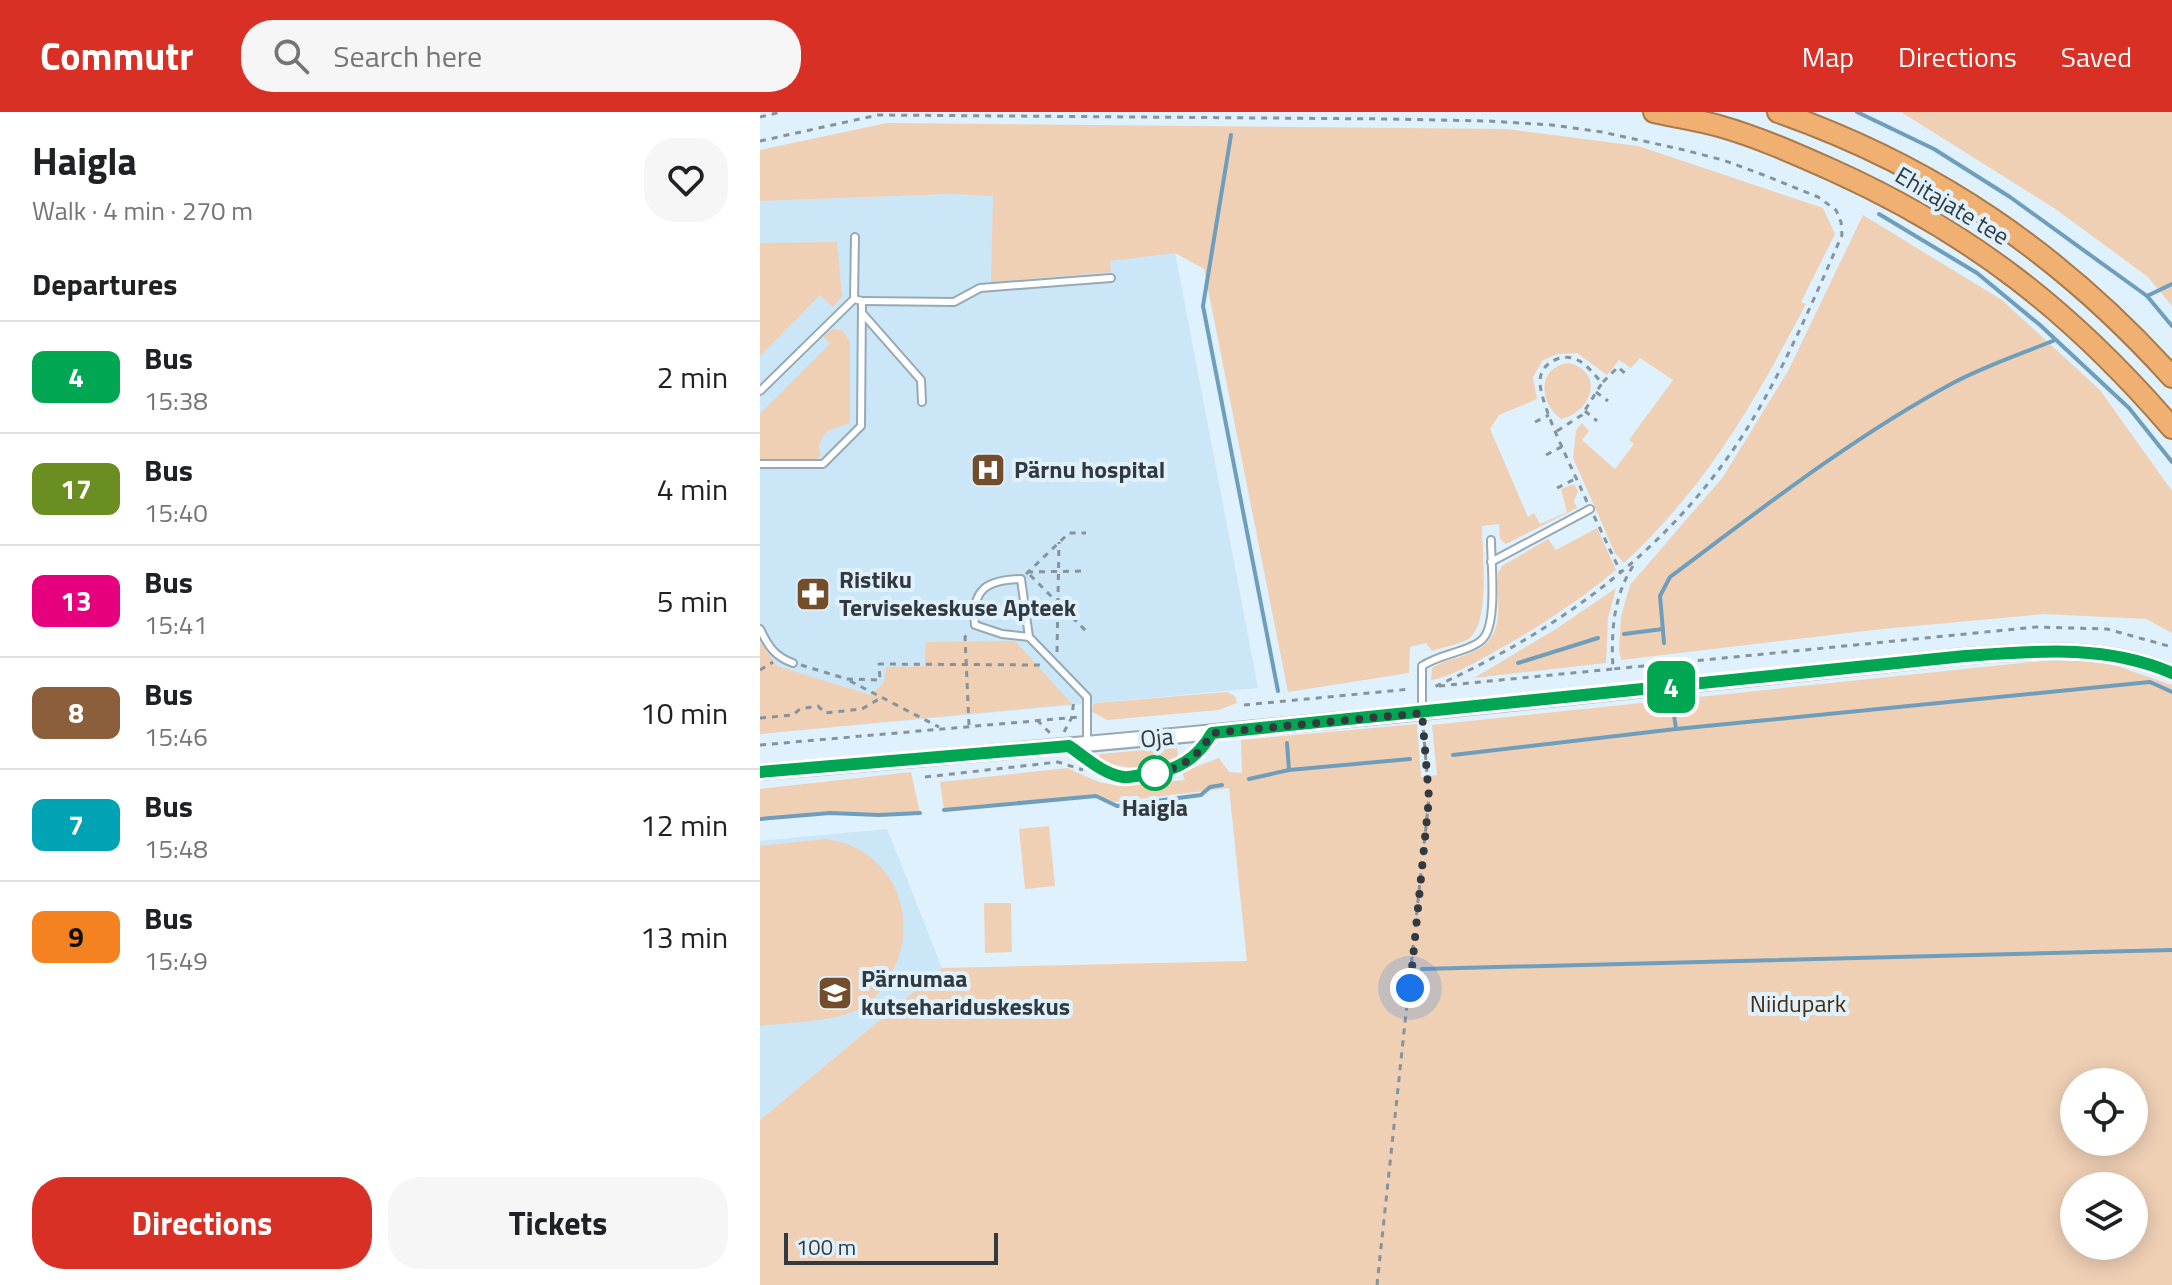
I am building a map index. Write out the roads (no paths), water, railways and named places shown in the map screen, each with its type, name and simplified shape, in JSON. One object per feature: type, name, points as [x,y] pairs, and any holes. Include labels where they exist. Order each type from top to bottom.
[{"type":"highway","name":"Ehitajate tee","points":[[1654,112],[1719,126],[1804,157],[1914,210],[1960,238],[2028,287],[2081,332],[2172,428]]},
{"type":"highway","name":"Ehitajate tee","points":[[1778,112],[1880,152],[1994,218],[2055,264],[2107,309],[2172,377]]},
{"type":"street","name":"Oja","points":[[760,772],[1066,740],[1087,745],[1422,713],[1965,656],[2055,650],[2107,654],[2172,673]]},
{"type":"lane","points":[[760,464],[823,464],[861,426],[862,313],[858,300],[855,237]]},
{"type":"lane","points":[[760,391],[858,300],[954,302],[980,288],[1111,278]]},
{"type":"lane","points":[[862,313],[921,380],[922,402]]},
{"type":"lane","points":[[1491,562],[1590,509]]},
{"type":"lane","points":[[1422,713],[1422,666],[1440,656],[1467,649],[1485,636],[1489,625],[1491,540]]},
{"type":"lane","points":[[1029,637],[1002,634],[975,625],[973,606],[981,591],[1000,580],[1021,579],[1029,637],[1087,697],[1087,745]]},
{"type":"lane","points":[[760,629],[779,658],[793,663]]},
{"type":"lane","points":[[1066,740],[1101,768],[1123,777],[1166,772],[1184,764],[1201,751],[1212,733]]},
{"type":"waterway","points":[[1857,112],[1934,149],[2010,197],[2147,296],[2172,326]]},
{"type":"waterway","points":[[1231,135],[1203,306],[1278,691]]},
{"type":"waterway","points":[[1879,214],[1977,273],[2040,325],[2129,408],[2172,462]]},
{"type":"waterway","points":[[2147,296],[2172,284]]},
{"type":"waterway","points":[[1664,643],[1660,596],[1670,577],[1808,475],[1916,404],[1978,371],[2055,340]]},
{"type":"waterway","points":[[1624,634],[1663,629]]},
{"type":"waterway","points":[[1518,663],[1598,638]]},
{"type":"waterway","points":[[1453,755],[1676,729],[2150,682],[2172,692]]},
{"type":"waterway","points":[[1673,708],[1676,729]]},
{"type":"waterway","points":[[1287,743],[1289,770]]},
{"type":"waterway","points":[[1249,779],[1289,770],[1410,759]]},
{"type":"waterway","points":[[944,810],[1096,796],[1117,806],[1201,795],[1210,787],[1222,785]]},
{"type":"waterway","points":[[760,819],[830,813],[920,813]]},
{"type":"waterway","points":[[1422,969],[2172,950]]},
{"type":"place","name":"Pärnu hospital","points":[[988,470]]},
{"type":"place","name":"Ristiku Tervisekeskuse Apteek","points":[[813,594]]},
{"type":"place","name":"Haigla","points":[[1155,773]]},
{"type":"place","name":"Pärnumaa kutsehariduskeskus","points":[[835,993]]},
{"type":"park label","name":"Niidupark","points":[[1798,1004]]}]
